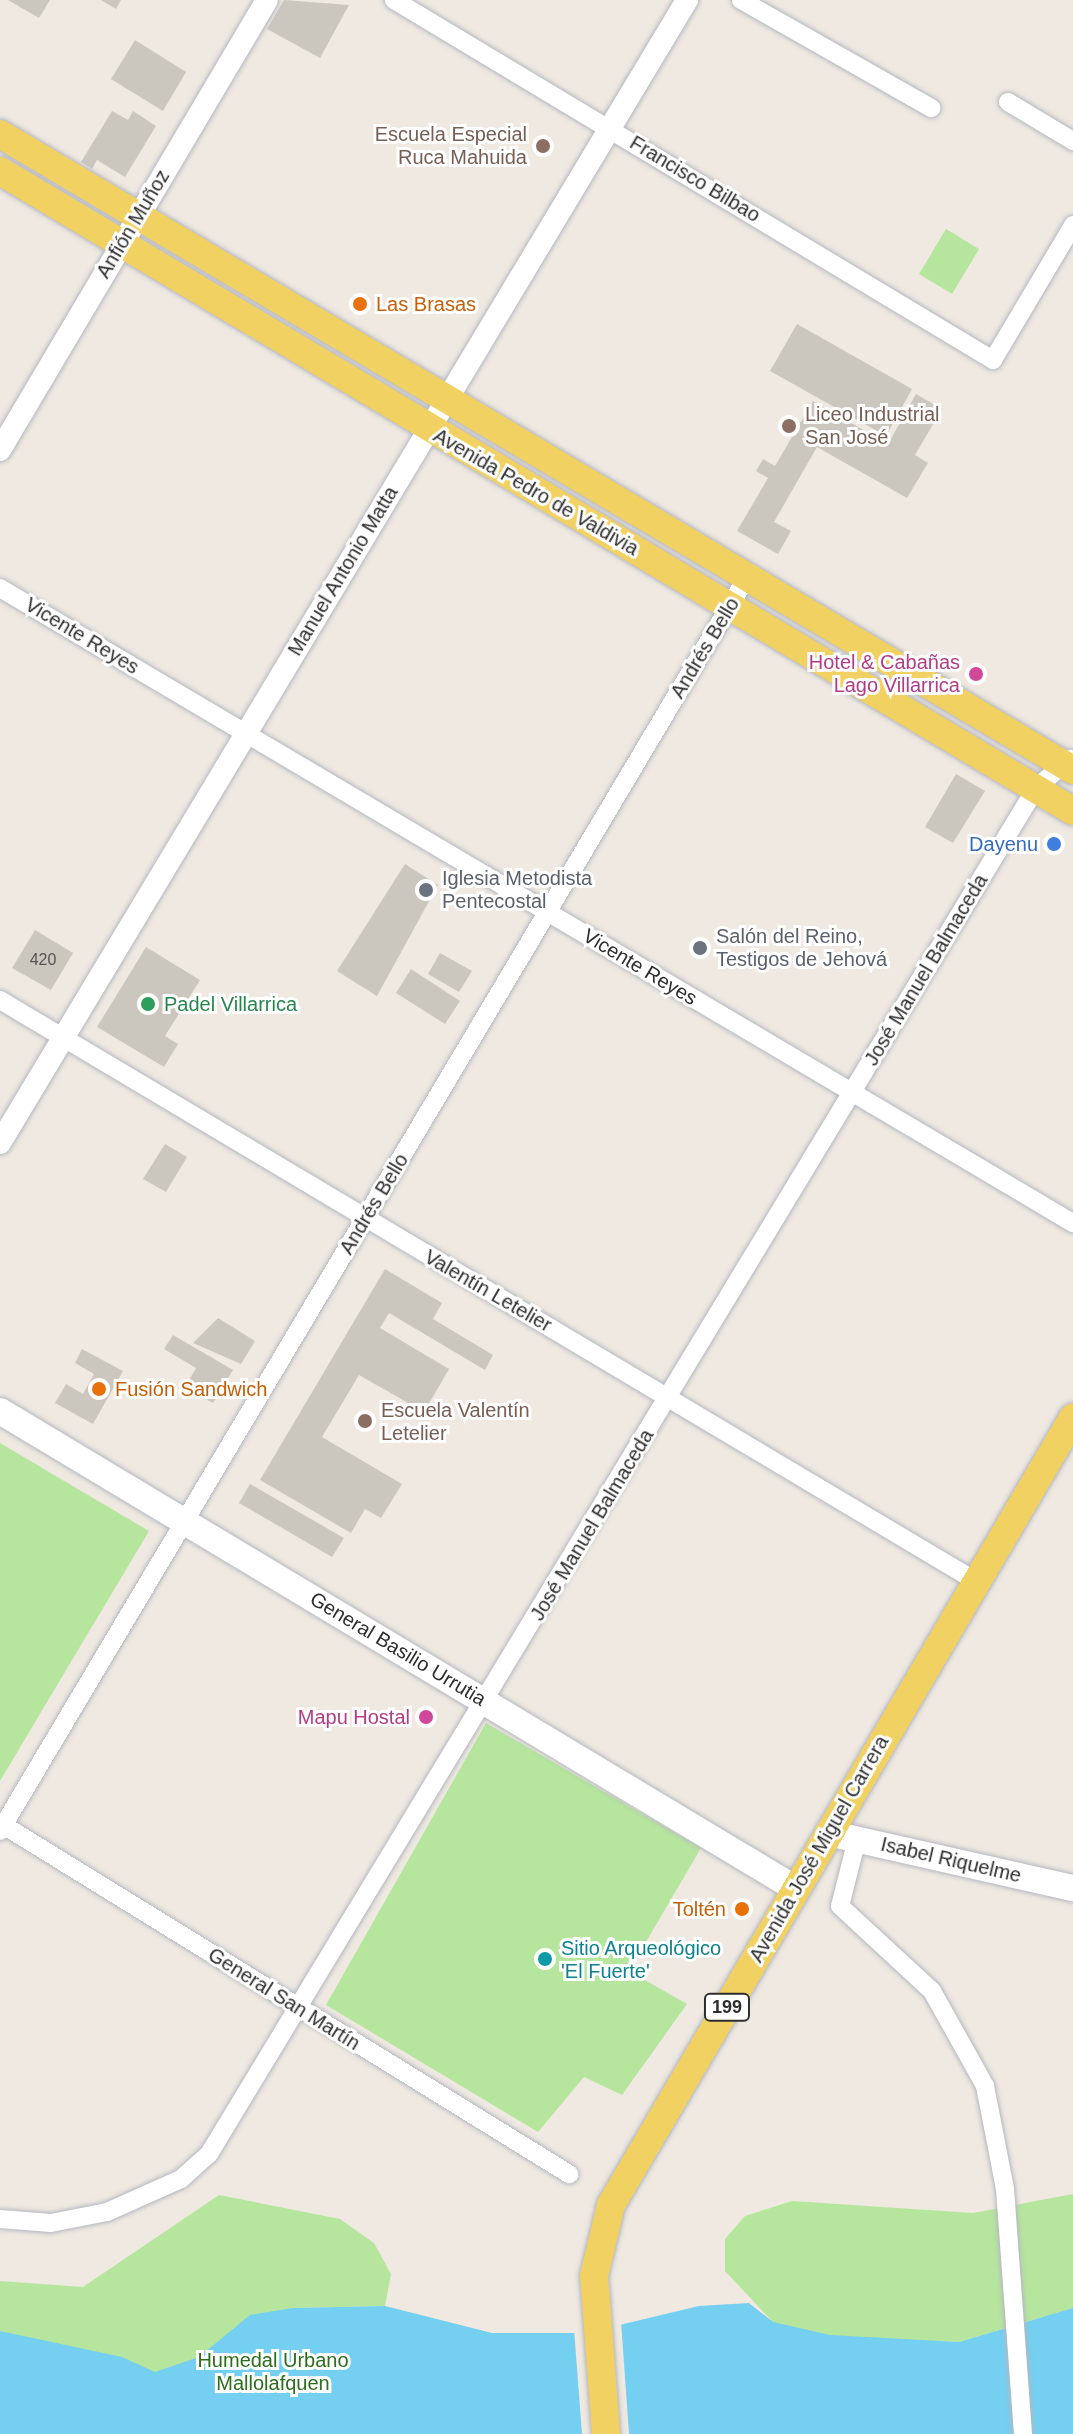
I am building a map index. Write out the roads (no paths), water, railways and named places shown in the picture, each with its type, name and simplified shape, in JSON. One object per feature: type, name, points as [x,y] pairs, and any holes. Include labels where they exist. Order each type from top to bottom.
[{"type":"main road","name":"Avenida Pedro de Valdivia","points":[[0,134],[747,577],[1071,763]]},
{"type":"main road","name":"Avenida Pedro de Valdivia","points":[[0,171],[1073,811]]},
{"type":"main road","name":"General Basilio Urrutia","points":[[0,1411],[796,1889]]},
{"type":"main road","name":"Avenida José Miguel Carrera","points":[[606,2434],[594,2276],[615,2198],[1073,1418]]},
{"type":"main road","name":"Isabel Riquelme","points":[[828,1833],[1073,1888]]},
{"type":"street","name":"Anfión Muñoz","points":[[0,450],[267,0]]},
{"type":"street","name":"Francisco Bilbao","points":[[394,0],[610,127],[993,360],[1073,225]]},
{"type":"street","name":"Manuel Antonio Matta","points":[[0,1143],[687,0]]},
{"type":"street","points":[[741,0],[931,108]]},
{"type":"street","points":[[1008,102],[1073,141]]},
{"type":"street","name":"Andrés Bello","points":[[1,1827],[747,577]]},
{"type":"street","name":"Vicente Reyes","points":[[0,588],[1073,1223]]},
{"type":"street","name":"José Manuel Balmaceda","points":[[0,2219],[51,2223],[107,2212],[181,2179],[209,2154],[300,2009],[1036,788],[1071,763]]},
{"type":"street","name":"Valentín Letelier","points":[[0,1000],[977,1582]]},
{"type":"street","name":"General San Martín","points":[[1,1827],[569,2174]]},
{"type":"street","points":[[857,1839],[840,1906],[932,1991],[964,2037],[985,2086],[1005,2189],[1023,2434]]},
{"type":"water","name":"Humedal Urbano Mallolafquen","points":[[749,2303],[773,2322],[830,2335],[959,2342],[1073,2308],[1073,2434],[0,2434],[0,2331],[122,2357],[155,2372],[199,2357],[250,2315],[293,2308],[385,2306],[492,2333],[586,2333],[699,2306]]},
{"type":"place","name":"Escuela Especial Ruca Mahuida","points":[[543,146]]},
{"type":"place","name":"Las Brasas","points":[[360,304]]},
{"type":"place","name":"Liceo Industrial San José","points":[[789,426]]},
{"type":"place","name":"Hotel & Cabañas Lago Villarrica","points":[[976,674]]},
{"type":"place","name":"Dayenu","points":[[1054,844]]},
{"type":"place","name":"Iglesia Metodista Pentecostal","points":[[426,890]]},
{"type":"place","name":"Salón del Reino, Testigos de Jehová","points":[[700,948]]},
{"type":"place","name":"Padel Villarrica","points":[[148,1004]]},
{"type":"place","name":"Fusión Sandwich","points":[[99,1389]]},
{"type":"place","name":"Escuela Valentín Letelier","points":[[365,1421]]},
{"type":"place","name":"Mapu Hostal","points":[[426,1717]]},
{"type":"place","name":"Toltén","points":[[742,1909]]},
{"type":"place","name":"Sitio Arqueológico 'El Fuerte'","points":[[545,1959]]}]
